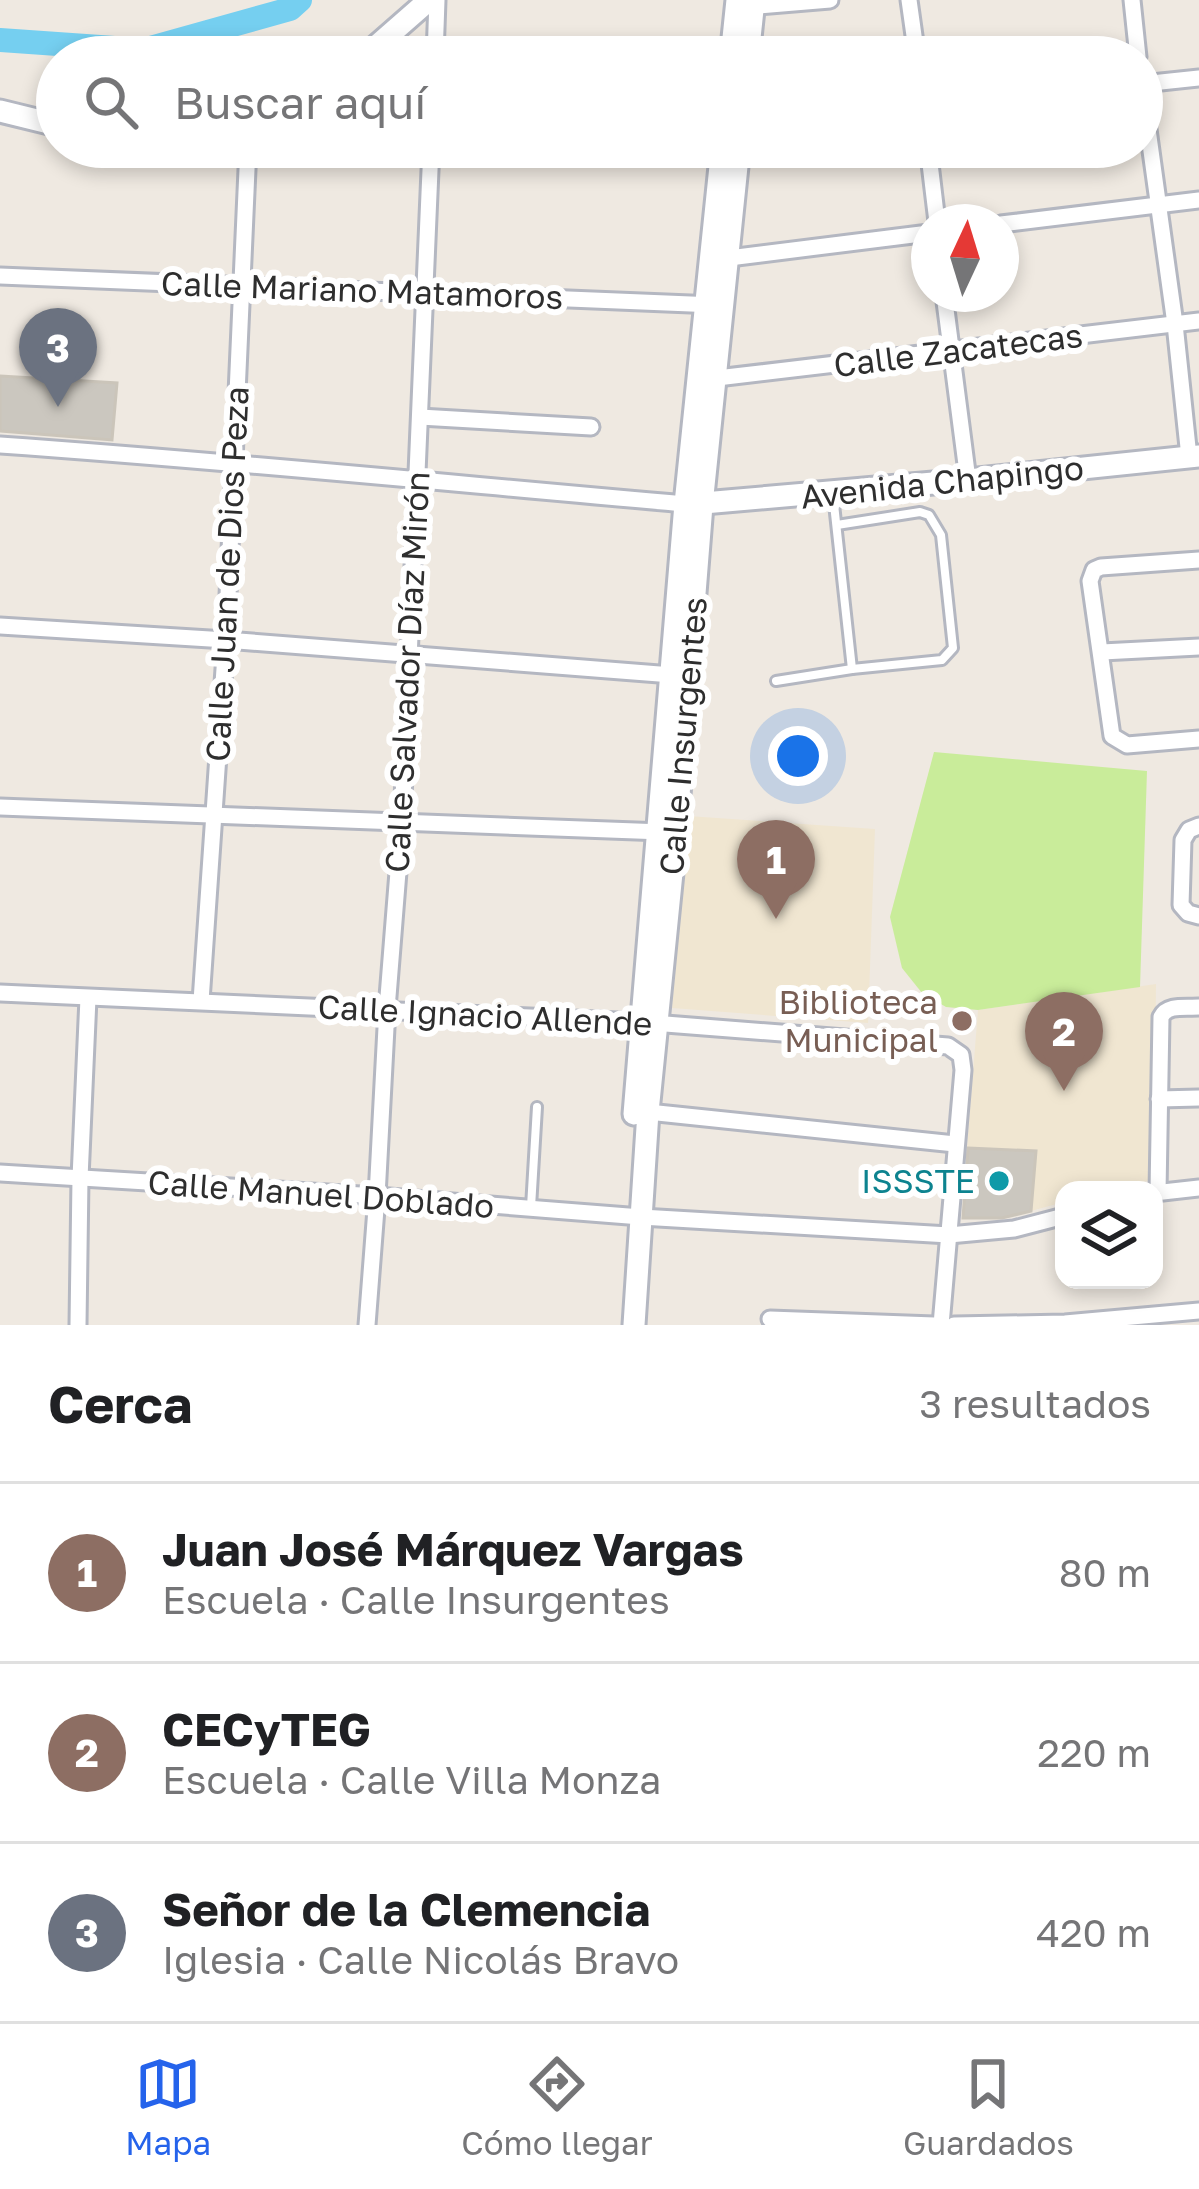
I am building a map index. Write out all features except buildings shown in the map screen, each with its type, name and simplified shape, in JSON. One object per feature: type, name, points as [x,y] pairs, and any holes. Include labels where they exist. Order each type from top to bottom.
[{"type":"main road","points":[[390,36],[433,0]]},
{"type":"main road","points":[[736,36],[745,3]]},
{"type":"main road","points":[[745,3],[747,36]]},
{"type":"main road","points":[[0,111],[36,120]]},
{"type":"main road","name":"Calle Insurgentes","points":[[634,1325],[634,1217],[649,1023],[694,504],[716,378],[721,168]]},
{"type":"main road","name":"Calle Insurgentes","points":[[667,832],[673,675],[715,306],[729,258],[737,168]]},
{"type":"main road","name":"Avenida Chapingo","points":[[694,504],[1194,456]]},
{"type":"main road","name":"Calle Insurgentes","points":[[620,1325],[648,1112],[649,1023]]},
{"type":"street","points":[[433,0],[434,36]]},
{"type":"street","points":[[745,3],[830,0]]},
{"type":"street","points":[[910,0],[914,36]]},
{"type":"street","points":[[1132,0],[1136,36]]},
{"type":"street","points":[[1163,82],[1199,78]]},
{"type":"street","name":"Calle Juan de Dios Peza","points":[[202,1001],[226,640],[247,168]]},
{"type":"street","name":"Calle Salvador Díaz Mirón","points":[[367,1325],[402,822],[430,168]]},
{"type":"street","points":[[931,168],[935,204]]},
{"type":"street","points":[[1154,168],[1194,456]]},
{"type":"street","points":[[1019,222],[1199,200]]},
{"type":"street","points":[[729,258],[911,235]]},
{"type":"street","name":"Calle Mariano Matamoros","points":[[0,276],[715,306]]},
{"type":"street","points":[[946,312],[968,480]]},
{"type":"street","name":"Calle Zacatecas","points":[[716,378],[1199,322]]},
{"type":"street","points":[[420,417],[591,427]]},
{"type":"street","points":[[0,445],[694,504]]},
{"type":"street","points":[[1199,560],[1101,567],[1094,570],[1090,581],[1110,728],[1118,742],[1138,745],[1199,739]]},
{"type":"street","points":[[0,626],[673,675]]},
{"type":"street","points":[[1102,652],[1199,647]]},
{"type":"street","points":[[0,807],[667,832]]},
{"type":"street","points":[[1198,826],[1183,840],[1181,905],[1188,914],[1199,916]]},
{"type":"street","name":"Calle Ignacio Allende","points":[[0,993],[649,1023],[948,1046],[963,1060],[955,1144]]},
{"type":"street","points":[[78,1325],[88,998]]},
{"type":"street","points":[[1156,1181],[1161,1023],[1164,1011],[1170,1008],[1199,1007]]},
{"type":"street","points":[[1159,1099],[1199,1098]]},
{"type":"street","points":[[648,1112],[955,1144],[937,1325],[770,1319]]},
{"type":"street","name":"Calle Manuel Doblado","points":[[0,1173],[949,1235],[1055,1218]]},
{"type":"street","points":[[1163,1192],[1199,1188]]},
{"type":"street","points":[[954,1325],[1065,1323],[1199,1311]]},
{"type":"lane","points":[[833,493],[852,669]]},
{"type":"lane","points":[[776,681],[942,661],[953,649],[941,535],[929,515],[920,512],[837,525]]},
{"type":"lane","points":[[531,1208],[537,1107]]},
{"type":"shaded area","points":[[688,816],[875,829],[868,1023],[672,1008]]},
{"type":"shaded area","points":[[1156,984],[1154,1179],[1055,1181],[1055,1204],[1031,1211],[1036,1152],[967,1148],[978,1010]]},
{"type":"green space","points":[[934,752],[1147,771],[1140,987],[978,1010],[946,1007],[922,993],[902,968],[890,917]]},
{"type":"waterway","points":[[193,36],[290,9],[300,0]]},
{"type":"waterway","points":[[0,40],[36,43]]},
{"type":"place","name":"Señor de la Clemencia","points":[[58,407]]},
{"type":"place","name":"Juan José Márquez Vargas","points":[[776,919]]},
{"type":"place","name":"Biblioteca Municipal","points":[[962,1021]]},
{"type":"place","name":"CECyTEG","points":[[1064,1091]]},
{"type":"place","name":"ISSSTE","points":[[999,1181]]}]
